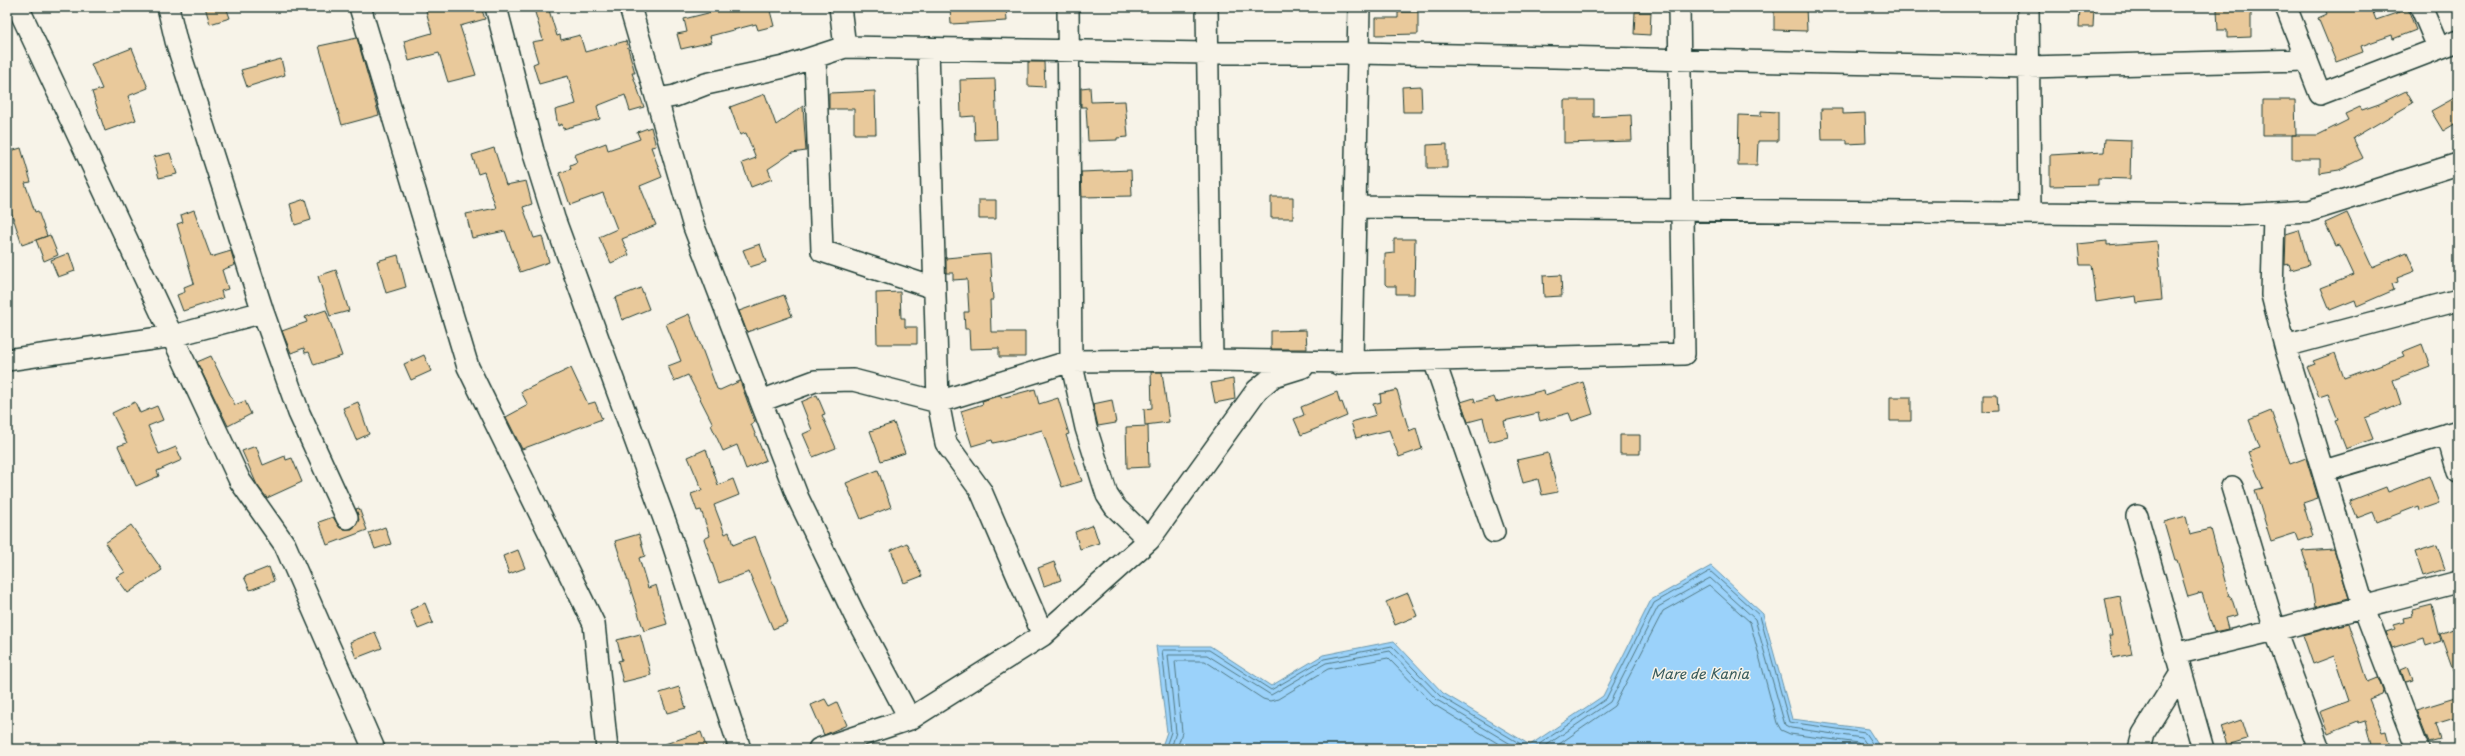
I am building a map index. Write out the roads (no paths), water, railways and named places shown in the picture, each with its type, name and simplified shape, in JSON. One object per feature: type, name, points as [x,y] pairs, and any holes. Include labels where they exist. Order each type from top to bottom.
[{"type":"street","points":[[18,7],[240,481],[285,545],[374,749]]},
{"type":"street","points":[[168,7],[176,41],[263,312],[299,413],[347,518]]},
{"type":"street","points":[[360,7],[468,368],[594,624],[607,749]]},
{"type":"street","points":[[496,7],[533,151],[554,218],[670,535],[740,749]]},
{"type":"street","points":[[630,7],[694,227],[798,498],[854,614],[910,719]]},
{"type":"street","points":[[840,7],[845,47]]},
{"type":"street","points":[[1068,7],[1071,362],[1086,428],[1107,495],[1115,507],[1149,540]]},
{"type":"street","points":[[1207,7],[1212,360]]},
{"type":"street","points":[[1352,362],[1359,7]]},
{"type":"street","points":[[761,401],[815,381],[853,380],[938,402],[1071,362],[1212,360],[1352,362],[1684,354],[1679,7]]},
{"type":"street","points":[[2028,7],[2030,213]]},
{"type":"street","points":[[2286,7],[2320,94],[2438,47],[2458,41]]},
{"type":"street","points":[[2421,7],[2438,47]]},
{"type":"street","points":[[657,99],[675,96],[706,84],[784,67],[845,47],[1207,53],[1358,53],[1680,62],[2028,67],[2307,60]]},
{"type":"street","points":[[928,48],[938,402],[946,442],[980,491],[1043,635]]},
{"type":"street","points":[[815,57],[822,251],[934,288]]},
{"type":"street","points":[[1355,207],[2030,213],[2274,213],[2309,211],[2458,164]]},
{"type":"street","points":[[2274,213],[2272,295],[2285,346],[2324,471],[2364,608],[2418,749]]},
{"type":"street","points":[[2285,346],[2458,300]]},
{"type":"street","points":[[7,360],[173,336],[263,312]]},
{"type":"street","points":[[1434,360],[1494,532]]},
{"type":"street","points":[[819,749],[910,719],[1043,635],[1149,540],[1249,401],[1266,382],[1274,376],[1301,368],[1352,362]]},
{"type":"street","points":[[2324,471],[2452,432],[2458,472]]},
{"type":"street","points":[[2232,487],[2275,630],[2319,749]]},
{"type":"street","points":[[2137,516],[2203,749]]},
{"type":"street","points":[[2175,654],[2364,608],[2458,582]]},
{"type":"street","points":[[2139,749],[2143,734],[2181,673]]},
{"type":"water","name":"Mare de Kania","points":[[1711,566],[1763,614],[1792,719],[1868,729],[1881,749],[1161,749],[1167,732],[1156,646],[1210,646],[1271,686],[1323,655],[1394,641],[1443,693],[1530,745],[1603,696],[1651,600]]}]
